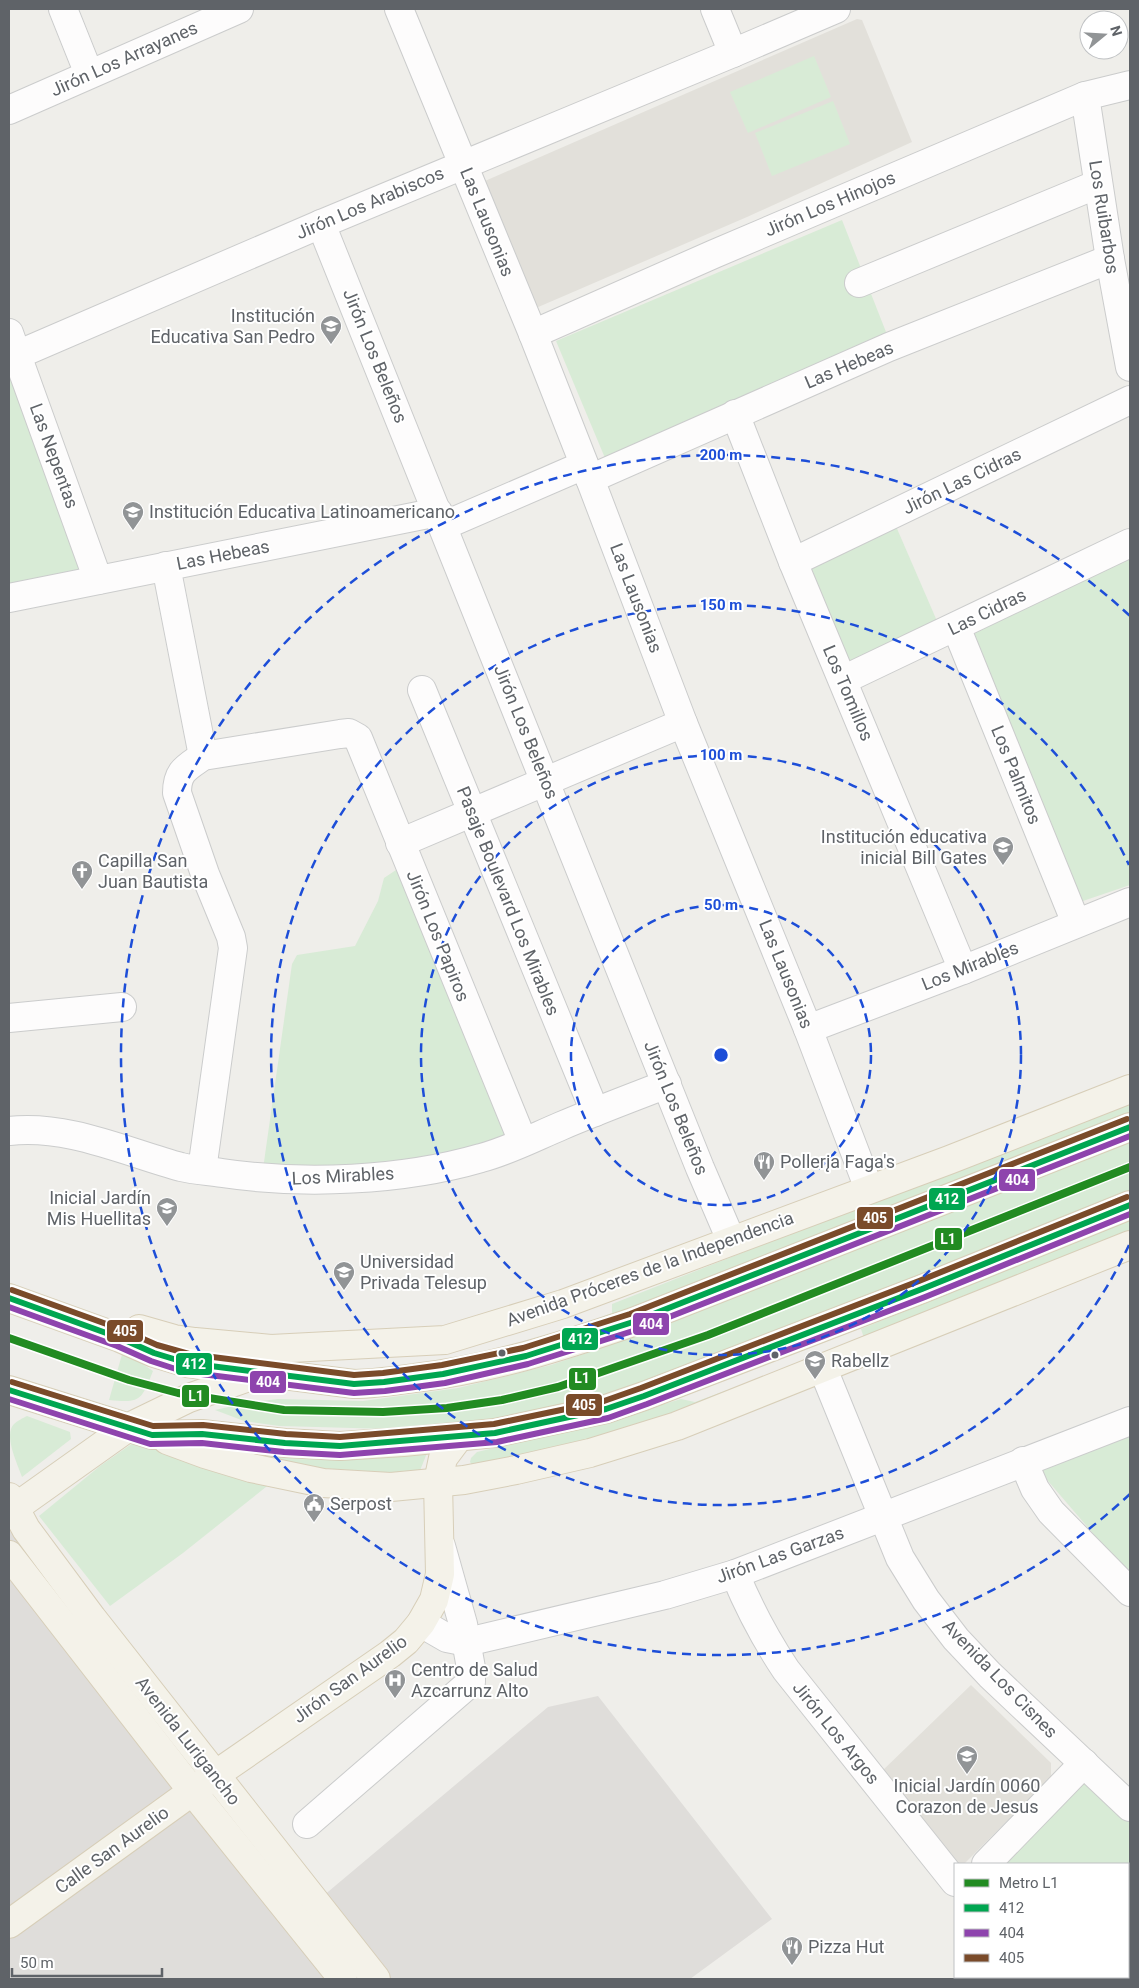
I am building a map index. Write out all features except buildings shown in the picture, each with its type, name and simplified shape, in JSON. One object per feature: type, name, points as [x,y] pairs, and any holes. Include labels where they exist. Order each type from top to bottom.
[{"type":"main road","name":"Avenida Próceres de la Independencia","points":[[9,1288],[18,1288],[154,1334],[195,1342],[271,1349],[445,1340],[562,1304],[1130,1089]]},
{"type":"main road","points":[[9,1298],[120,1338],[154,1353],[187,1363],[350,1383],[374,1383],[449,1374],[553,1349],[633,1322],[752,1277],[1130,1127]]},
{"type":"main road","points":[[139,1431],[211,1434],[285,1443],[340,1446],[458,1438],[495,1433],[606,1409],[922,1289],[1130,1205]]},
{"type":"main road","points":[[9,1390],[251,1468],[322,1483],[391,1486],[464,1480],[516,1470],[616,1445],[677,1426],[1130,1245]]},
{"type":"main road","points":[[11,1506],[139,1431],[189,1398],[260,1373],[388,1355],[445,1340]]},
{"type":"main road","name":"Jirón San Aurelio","points":[[216,1775],[390,1654],[406,1641],[421,1623],[434,1600],[440,1574],[438,1482],[443,1458],[458,1438]]},
{"type":"main road","name":"Avenida Lurigancho","points":[[11,1506],[92,1618],[376,1979]]},
{"type":"main road","name":"Avenida Lurigancho","points":[[9,1555],[193,1792],[342,1979]]},
{"type":"main road","name":"Calle San Aurelio","points":[[9,1924],[216,1775]]},
{"type":"street","points":[[63,9],[89,74]]},
{"type":"street","name":"Las Lausonias","points":[[399,9],[533,334],[683,723],[808,1029],[869,1189]]},
{"type":"street","points":[[715,9],[733,53]]},
{"type":"street","name":"Jirón Los Arabiscos","points":[[13,344],[321,224],[836,9]]},
{"type":"street","name":"Jirón Los Arrayanes","points":[[9,110],[233,10]]},
{"type":"street","name":"Jirón Los Hinojos","points":[[533,334],[759,234],[1085,96],[1130,85]]},
{"type":"street","name":"Los Ruibarbos","points":[[1085,96],[1110,259],[1130,367]]},
{"type":"street","points":[[859,283],[1098,184]]},
{"type":"street","name":"Jirón Los Beleños","points":[[321,224],[731,1240]]},
{"type":"street","name":"Las Hebeas","points":[[9,598],[166,566],[441,519],[587,472],[735,414],[889,347],[1110,259]]},
{"type":"street","name":"Las Nepentas","points":[[13,344],[98,580]]},
{"type":"street","name":"Jirón Las Cidras","points":[[793,562],[1130,400]]},
{"type":"street","name":"Los Tomillos","points":[[735,414],[793,562],[963,970]]},
{"type":"street","name":"Las Cidras","points":[[843,680],[956,628],[1130,543]]},
{"type":"street","points":[[166,566],[203,756],[185,769],[177,781],[177,793],[205,874],[231,937],[233,948],[202,1170]]},
{"type":"street","name":"Los Palmitos","points":[[956,628],[1076,923]]},
{"type":"street","name":"Pasaje Boulevard Los Mirables","points":[[422,690],[595,1112]]},
{"type":"street","points":[[400,843],[683,723]]},
{"type":"street","name":"Jirón Los Papiros","points":[[203,756],[349,733],[358,738],[523,1142]]},
{"type":"street","name":"Los Mirables","points":[[808,1029],[963,970],[1130,902]]},
{"type":"street","points":[[9,1018],[122,1007]]},
{"type":"street","name":"Los Mirables","points":[[9,1131],[26,1129],[61,1133],[183,1167],[202,1170],[281,1179],[328,1180],[432,1169],[481,1158],[667,1084]]},
{"type":"street","name":"Avenida Los Cisnes","points":[[823,1369],[900,1558],[926,1600],[956,1639],[990,1674],[1130,1806]]},
{"type":"street","name":"Jirón Las Garzas","points":[[421,1623],[447,1638],[467,1642],[665,1595],[735,1574],[1130,1420]]},
{"type":"street","points":[[1023,1461],[1036,1489],[1051,1512],[1130,1592]]},
{"type":"street","points":[[307,1824],[468,1685],[471,1678],[471,1668],[467,1642],[456,1593],[439,1540]]},
{"type":"street","name":"Jirón Los Argos","points":[[735,1574],[747,1603],[786,1670],[954,1881]]},
{"type":"street","points":[[987,1863],[1084,1763]]},
{"type":"shaded area","points":[[857,19],[862,20],[912,142],[747,217],[536,308],[485,181]]},
{"type":"shaded area","points":[[9,1530],[34,1551],[310,1907],[548,1707],[598,1696],[772,1919],[690,1979],[9,1979]]},
{"type":"shaded area","name":"Inicial Jardín 0060 Corazon de Jesus","points":[[971,1685],[1051,1763],[1051,1777],[965,1863],[954,1863],[881,1772]]},
{"type":"green space","points":[[814,56],[831,97],[748,133],[730,92]]},
{"type":"green space","points":[[833,101],[850,144],[772,176],[755,133]]},
{"type":"green space","points":[[842,220],[888,337],[605,458],[556,341]]},
{"type":"green space","points":[[9,370],[82,573],[9,588]]},
{"type":"green space","points":[[895,524],[937,621],[846,666],[804,567]]},
{"type":"green space","points":[[1130,557],[1130,885],[1080,902],[970,633]]},
{"type":"green space","points":[[399,868],[509,1140],[419,1164],[263,1169],[292,964],[297,955],[355,946],[378,901],[384,878]]},
{"type":"green space","points":[[1130,1100],[1130,1113],[612,1319],[573,1328],[612,1313],[612,1304]]},
{"type":"green space","points":[[1130,1138],[1130,1195],[641,1386],[554,1409],[462,1424],[390,1429],[279,1426],[244,1421],[215,1410],[246,1403],[278,1399],[363,1401],[458,1388],[551,1365],[613,1344]]},
{"type":"green space","points":[[1130,1220],[1130,1237],[657,1423],[473,1466],[470,1462],[477,1452],[607,1421],[681,1399],[695,1402],[864,1338],[861,1329]]},
{"type":"green space","points":[[123,1351],[153,1371],[146,1389],[138,1398],[128,1401],[109,1400]]},
{"type":"green space","points":[[27,1416],[70,1432],[71,1439],[22,1477],[12,1450],[10,1435],[14,1424]]},
{"type":"green space","points":[[1130,1432],[1130,1572],[1109,1552],[1042,1474],[1042,1467]]},
{"type":"green space","points":[[207,1441],[427,1453],[419,1473],[416,1474],[317,1468],[238,1453]]},
{"type":"green space","points":[[140,1442],[271,1483],[183,1553],[110,1606],[39,1516],[100,1466],[133,1443]]},
{"type":"green space","points":[[1085,1777],[1130,1823],[1130,1979],[1043,1978],[1129,1978],[1129,1863],[998,1863]]},
{"type":"metro line","name":"L1","points":[[9,1338],[129,1380],[178,1393],[284,1410],[383,1412],[447,1408],[502,1400],[558,1387],[708,1335],[1130,1167]]},
{"type":"transit line","name":"405","points":[[12,1290],[123,1330],[157,1345],[189,1354],[354,1375],[442,1365],[523,1348],[630,1314],[1127,1119]]},
{"type":"transit line","name":"412","points":[[9,1298],[120,1338],[154,1353],[187,1363],[354,1384],[443,1374],[526,1356],[633,1322],[1130,1127]]},
{"type":"transit line","name":"404","points":[[9,1307],[185,1372],[354,1393],[445,1383],[528,1364],[636,1330],[1130,1136]]},
{"type":"transit line","name":"405","points":[[12,1382],[153,1426],[203,1425],[286,1434],[340,1437],[494,1424],[604,1401],[641,1388],[919,1281],[1127,1197]]},
{"type":"transit line","name":"412","points":[[9,1390],[152,1435],[202,1434],[285,1443],[340,1446],[495,1433],[606,1409],[644,1396],[922,1289],[1130,1205]]},
{"type":"transit line","name":"404","points":[[9,1399],[150,1444],[202,1443],[284,1452],[340,1455],[497,1442],[608,1418],[647,1404],[925,1297],[1130,1214]]},
{"type":"place","name":"Institución Educativa San Pedro","points":[[331,345]]},
{"type":"place","name":"Institución Educativa Latinoamericano","points":[[133,531]]},
{"type":"place","name":"Institución educativa inicial Bill Gates","points":[[1003,866]]},
{"type":"place","name":"Capilla San Juan Bautista","points":[[82,890]]},
{"type":"place","name":"Pollerįa Faga's","points":[[764,1181]]},
{"type":"place","name":"Inicial Jardín Mis Huellitas","points":[[167,1227]]},
{"type":"place","name":"Universidad Privada Telesup","points":[[344,1291]]},
{"type":"place","name":"Rabellz","points":[[815,1380]]},
{"type":"place","name":"Serpost","points":[[314,1523]]},
{"type":"place","name":"Centro de Salud Azcarrunz Alto","points":[[395,1699]]},
{"type":"place","name":"Inicial Jardín 0060 Corazon de Jesus","points":[[967,1775]]},
{"type":"place","name":"Pizza Hut","points":[[792,1966]]}]
